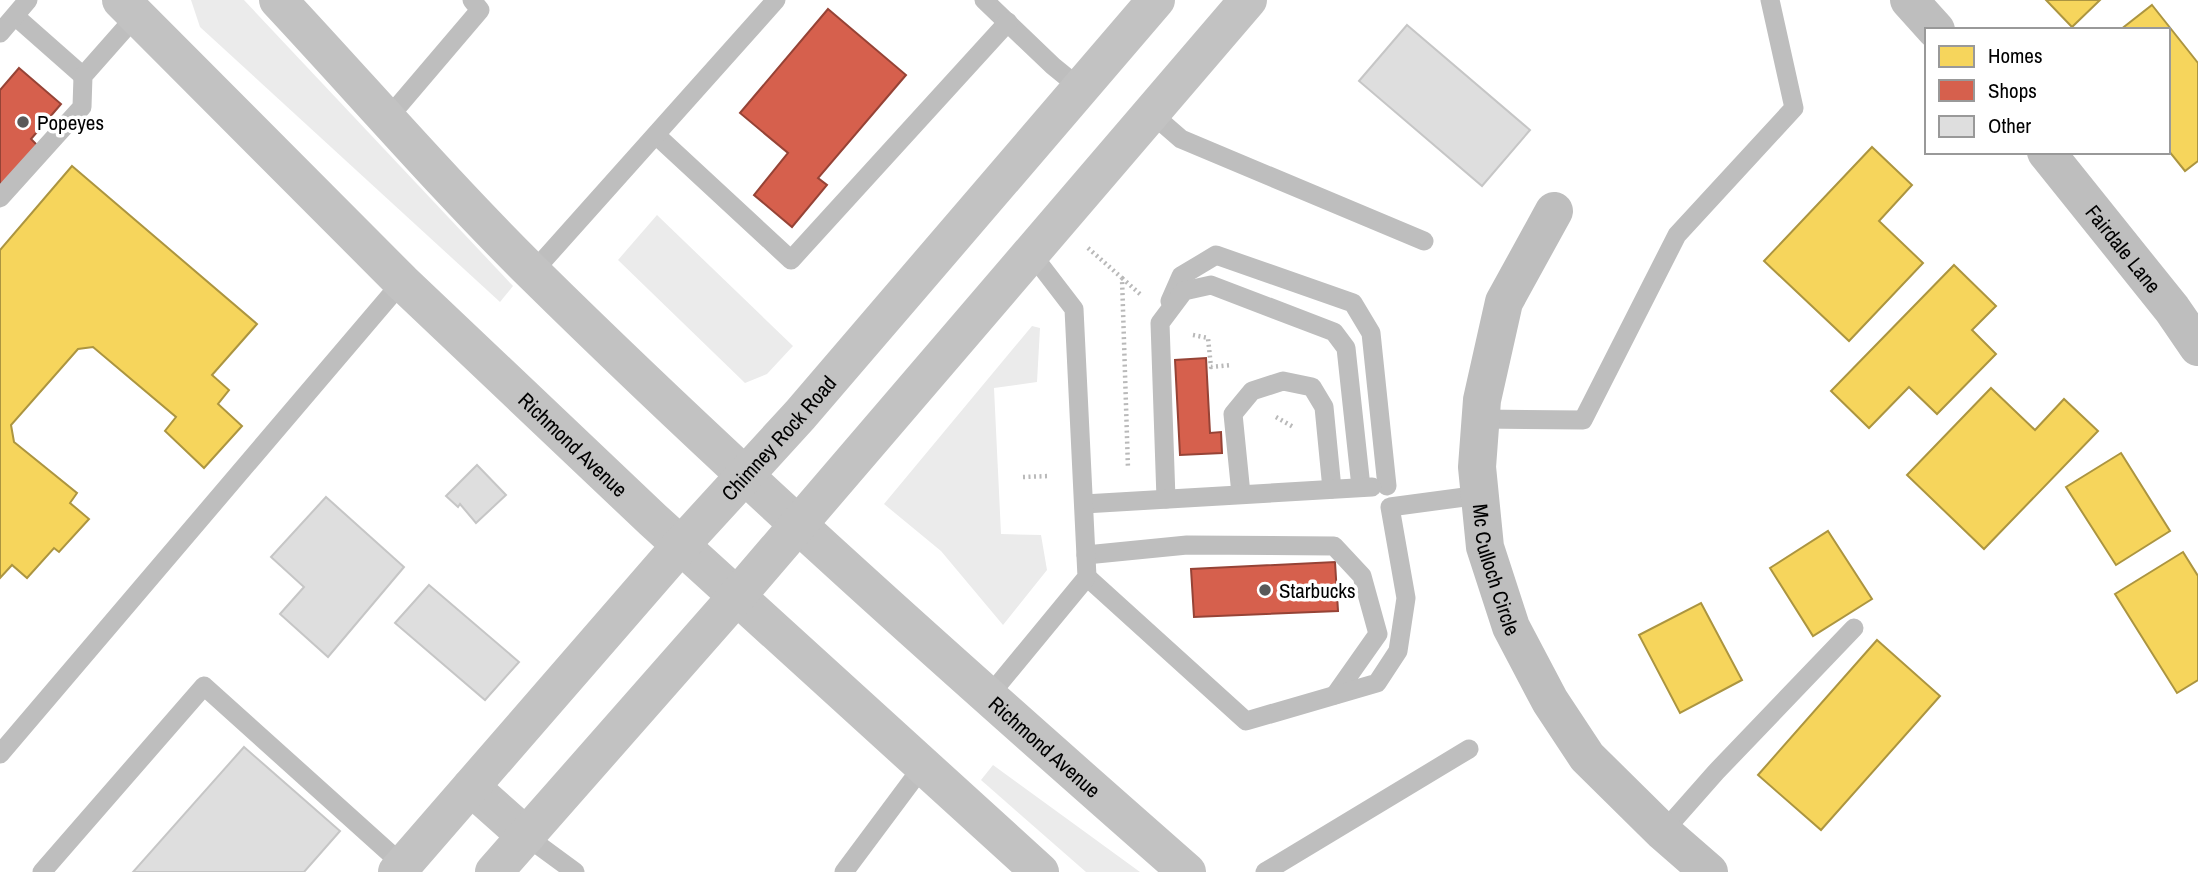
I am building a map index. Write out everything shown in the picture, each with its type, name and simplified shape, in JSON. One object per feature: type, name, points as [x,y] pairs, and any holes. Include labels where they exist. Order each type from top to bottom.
[{"type":"main road","name":"Richmond Avenue","points":[[278,0],[532,273],[797,524],[1187,872]]},
{"type":"main road","name":"Chimney Rock Road","points":[[400,869],[681,545],[800,415],[1156,0]]},
{"type":"main road","points":[[495,872],[737,596],[1248,0]]},
{"type":"main road","name":"Richmond Avenue","points":[[128,8],[402,282],[681,545],[1040,872]]},
{"type":"main road","points":[[471,787],[526,836]]},
{"type":"street","points":[[1909,0],[1934,28]]},
{"type":"street","name":"Fairdale Lane","points":[[2048,154],[2185,301],[2198,347]]},
{"type":"street","name":"Mc Culloch Circle","points":[[1554,211],[1504,302],[1482,400],[1477,467],[1485,547],[1511,627],[1550,701],[1587,757],[1662,832],[1709,872]]},
{"type":"lane","points":[[0,33],[28,0]]},
{"type":"lane","points":[[388,118],[480,10],[472,0]]},
{"type":"lane","points":[[532,273],[776,0]]},
{"type":"lane","points":[[984,0],[1080,88]]},
{"type":"lane","points":[[1481,419],[1583,420],[1676,235],[1794,108],[1770,0]]},
{"type":"lane","points":[[0,198],[82,107],[83,76],[128,8]]},
{"type":"lane","points":[[15,16],[83,76]]},
{"type":"lane","points":[[656,135],[791,260],[1008,22]]},
{"type":"lane","points":[[1151,113],[1181,139],[1424,241]]},
{"type":"lane","points":[[988,697],[1087,577],[1074,309],[1031,253]]},
{"type":"lane","points":[[1087,577],[1246,721],[1377,682],[1398,651],[1406,598],[1387,486],[1371,333],[1353,303],[1216,255],[1181,276],[1160,323],[1166,499]]},
{"type":"lane","points":[[0,754],[402,282]]},
{"type":"lane","points":[[1164,315],[1184,291],[1211,285],[1334,332],[1346,348],[1361,487]]},
{"type":"lane","points":[[1241,494],[1233,414],[1252,391],[1283,381],[1312,387],[1324,407],[1332,489]]},
{"type":"lane","points":[[1084,504],[1387,486]]},
{"type":"lane","points":[[1390,507],[1480,495]]},
{"type":"lane","points":[[1086,555],[1187,545],[1335,546],[1362,576],[1378,634],[1335,695]]},
{"type":"lane","points":[[1662,832],[1854,628]]},
{"type":"lane","points":[[42,872],[204,686],[400,869]]},
{"type":"lane","points":[[1265,872],[1469,749]]},
{"type":"lane","points":[[844,872],[923,766]]},
{"type":"lane","points":[[526,836],[575,872]]},
{"type":"path","points":[[1088,247],[1122,278],[1129,502]]},
{"type":"shaded area","points":[[191,0],[244,0],[513,286],[500,302],[200,27]]},
{"type":"shaded area","points":[[657,215],[793,346],[767,374],[745,383],[618,260]]},
{"type":"shaded area","points":[[1032,326],[1040,328],[1037,382],[994,388],[1001,534],[1041,535],[1047,570],[1003,625],[941,551],[884,504]]},
{"type":"shaded area","points":[[993,765],[1140,872],[1086,872],[981,780]]},
{"type":"building: Homes","points":[[2046,0],[2100,0],[2072,27]]},
{"type":"building: Homes","points":[[2152,5],[2198,63],[2198,161],[2185,171],[2170,152],[2170,28],[2123,28]]},
{"type":"building: Homes","points":[[1872,147],[1912,185],[1879,221],[1923,263],[1849,341],[1764,261]]},
{"type":"building: Homes","points":[[72,166],[257,324],[212,375],[229,390],[218,404],[242,426],[204,468],[165,431],[176,417],[93,347],[78,349],[11,425],[14,442],[77,493],[70,503],[89,519],[59,552],[54,548],[27,578],[12,565],[0,578],[0,250]]},
{"type":"building: Homes","points":[[1954,265],[1996,306],[1972,330],[1996,354],[1937,414],[1909,387],[1869,428],[1831,391]]},
{"type":"building: Homes","points":[[1991,388],[2035,430],[2064,399],[2098,431],[1984,549],[1907,475]]},
{"type":"building: Homes","points":[[2121,453],[2170,531],[2116,565],[2066,487]]},
{"type":"building: Homes","points":[[1828,531],[1872,599],[1813,636],[1770,568]]},
{"type":"building: Homes","points":[[2183,552],[2198,576],[2198,680],[2177,693],[2115,594]]},
{"type":"building: Homes","points":[[1701,603],[1742,680],[1680,713],[1639,635]]},
{"type":"building: Homes","points":[[1877,640],[1940,696],[1821,830],[1758,775]]},
{"type":"building: Shops","points":[[828,9],[906,75],[818,178],[827,185],[792,227],[754,195],[788,153],[740,113]]},
{"type":"building: Shops","name":"Popeyes","points":[[19,68],[61,104],[31,139],[38,146],[0,190],[0,90]]},
{"type":"building: Shops","points":[[1206,358],[1210,433],[1221,432],[1222,453],[1180,455],[1175,360]]},
{"type":"building: Shops","name":"Starbucks","points":[[1335,562],[1338,611],[1194,617],[1191,569]]},
{"type":"building: Other","points":[[1407,25],[1530,130],[1482,186],[1359,81]]},
{"type":"building: Other","points":[[477,465],[506,495],[476,523],[460,504],[458,507],[446,496]]},
{"type":"building: Other","points":[[326,497],[404,567],[328,657],[280,614],[304,587],[271,557]]},
{"type":"building: Other","points":[[429,585],[519,662],[485,700],[395,623]]},
{"type":"building: Other","points":[[244,747],[340,831],[304,872],[133,872]]},
{"type":"place","name":"Popeyes","points":[[23,122]]},
{"type":"place","name":"Starbucks","points":[[1265,590]]}]
